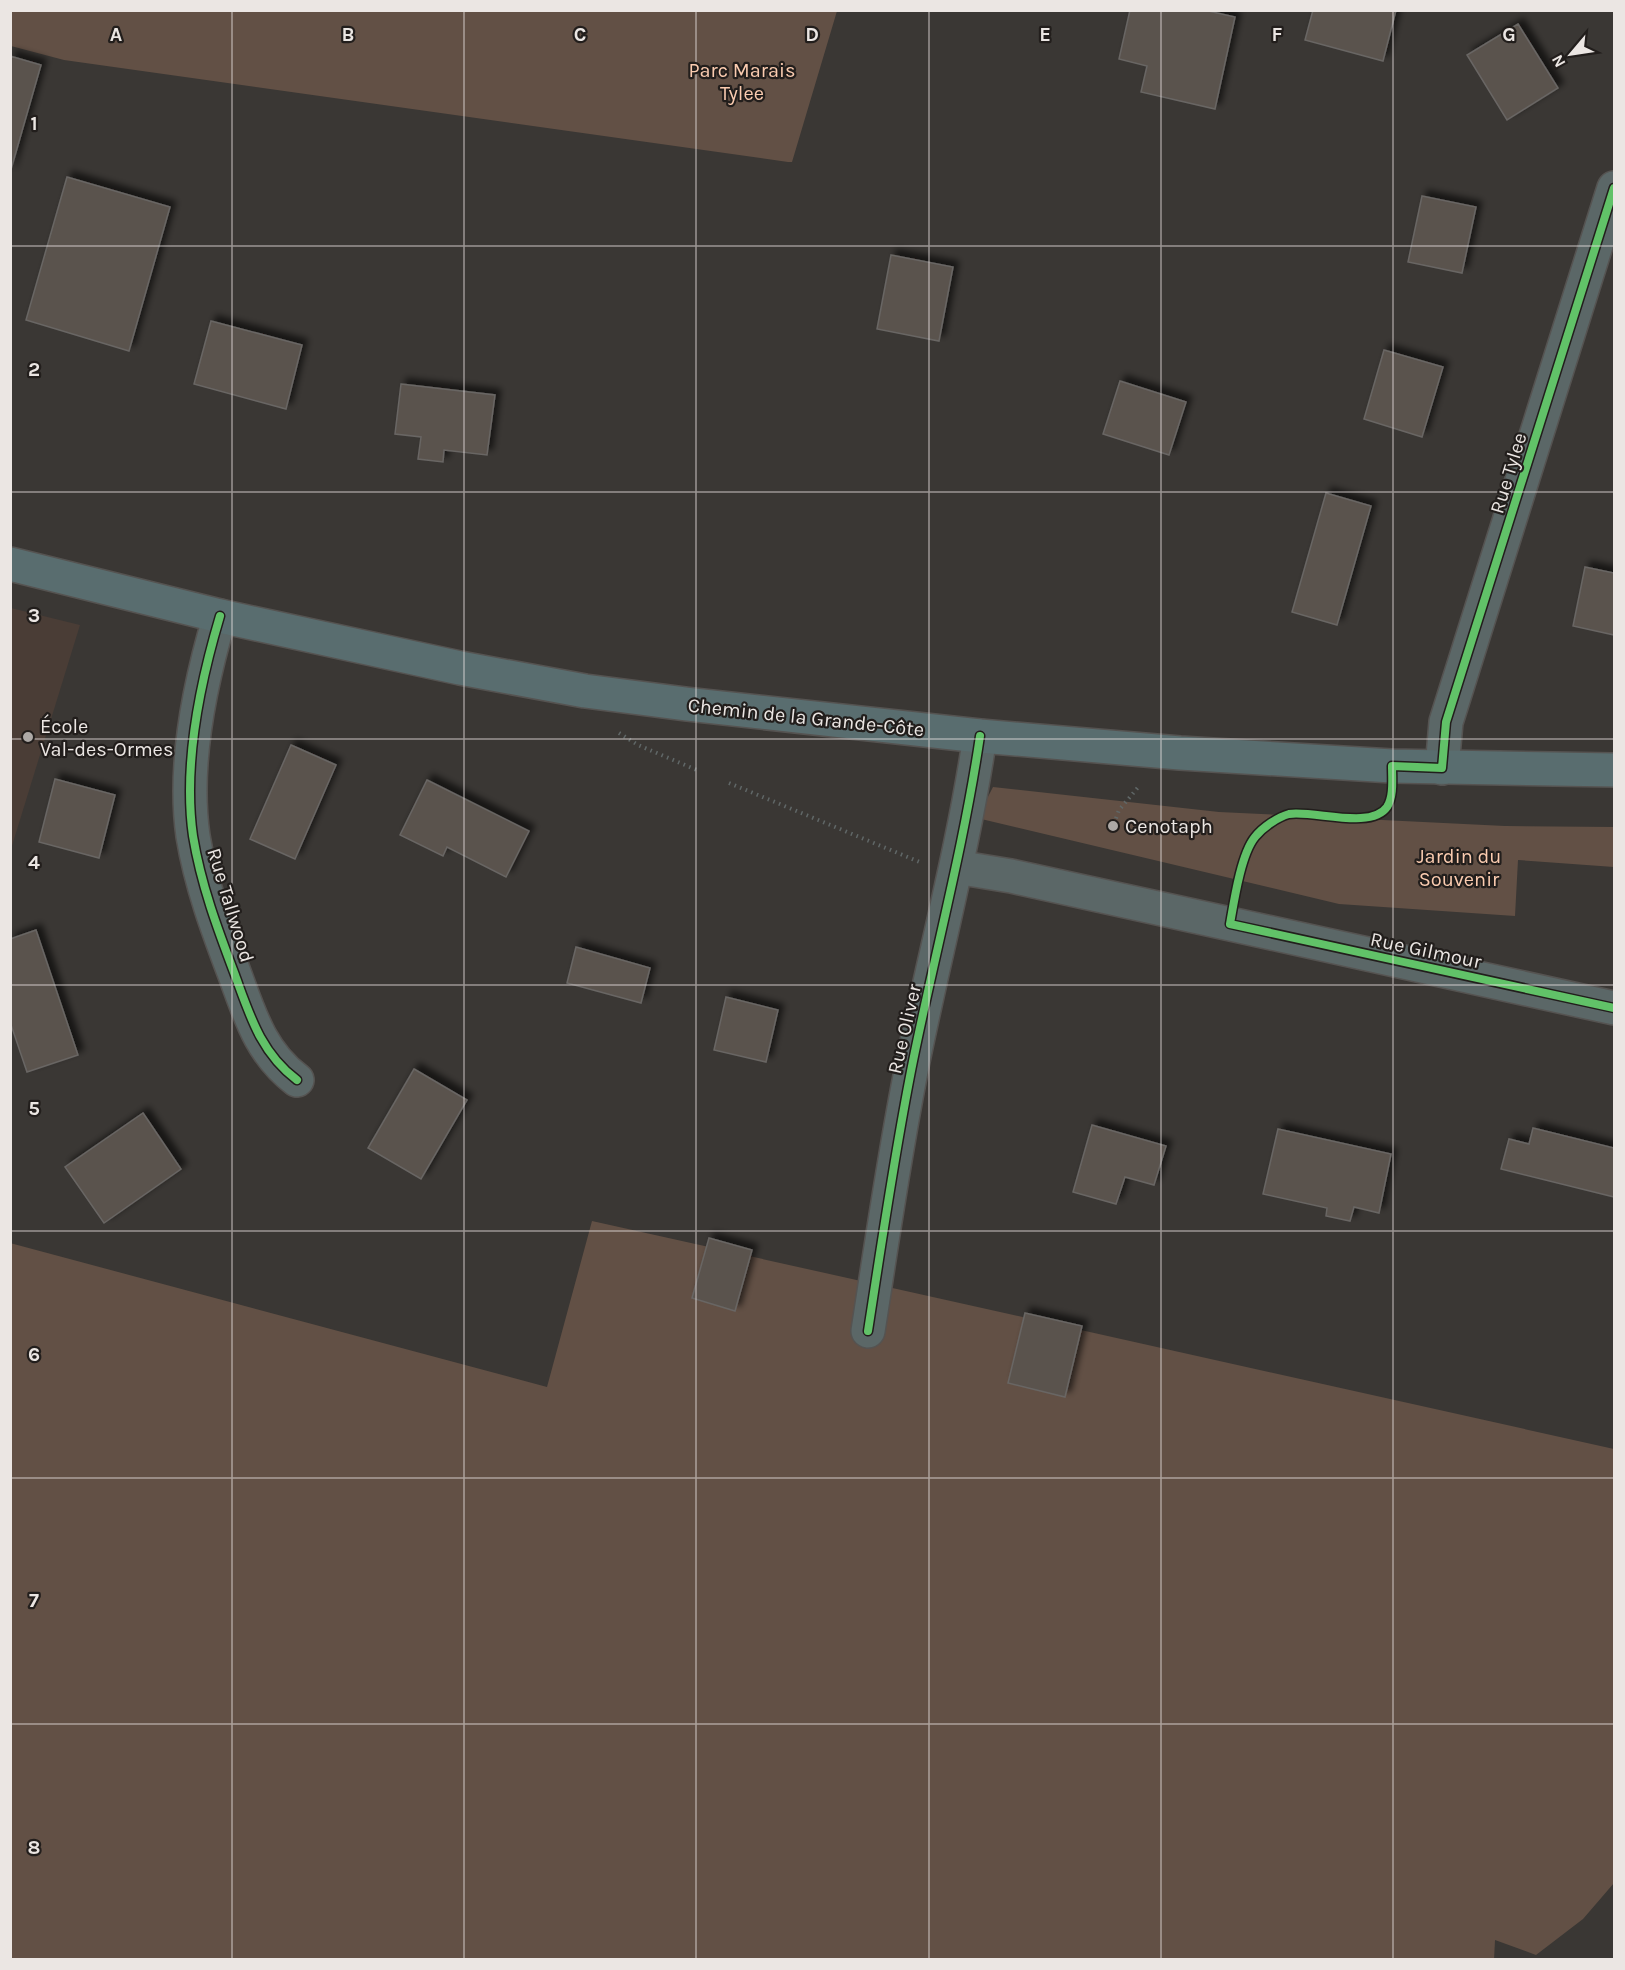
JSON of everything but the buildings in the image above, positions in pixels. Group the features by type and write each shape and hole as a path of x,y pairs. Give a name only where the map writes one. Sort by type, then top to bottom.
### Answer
{"main road":[{"name":"Chemin de la Grande-Côte","path":"13,571 460,668 585,691 765,714 1180,753 1442,768 1614,770"}],"street":[{"name":"Rue Tylee","path":"1442,768 1446,722 1614,188"},
{"name":"Rue Tallwood","path":"220,616 205,668 194,745 190,785 193,836 204,888 215,924 248,1008 266,1048 276,1061 297,1080"},
{"name":"Rue Oliver","path":"868,1331 942,866 973,784 980,736"},
{"name":"Rue Gilmour","path":"942,866 1011,876 1614,1008"}],"path":[{"path":"611,728 638,745 699,771"},
{"path":"1114,824 1125,800 1137,790 1142,782"},
{"path":"729,783 896,853 942,866"}],"shaded area":[{"name":"École Val-des-Ormes","path":"10,608 80,625 11,849"}],"green space":[{"name":"Parc Marais Tylee","path":"10,11 837,11 792,162 788,162 64,60 11,46"},
{"name":"Jardin du Souvenir","path":"993,787 1219,812 1505,826 1614,827 1614,867 1518,860 1515,916 1339,904 977,818"},
{"path":"592,1221 1614,1449 1614,1883 1583,1919 1536,1955 1495,1940 1494,1960 11,1959 10,1243 547,1387"}],"cycle path":[{"path":"1614,188 1446,722 1442,768 1392,766 1391,798 1387,807 1379,814 1356,818 1289,814 1266,826 1255,837 1246,855 1230,924 1614,1008"},
{"path":"220,616 195,725 190,782 193,836 211,907 252,1019 274,1058 297,1080"},
{"path":"868,1331 906,1094 958,858 980,736"}],"place":[{"name":"École Val-des-Ormes","path":"28,737"},
{"name":"Cenotaph","path":"1113,826"}]}
